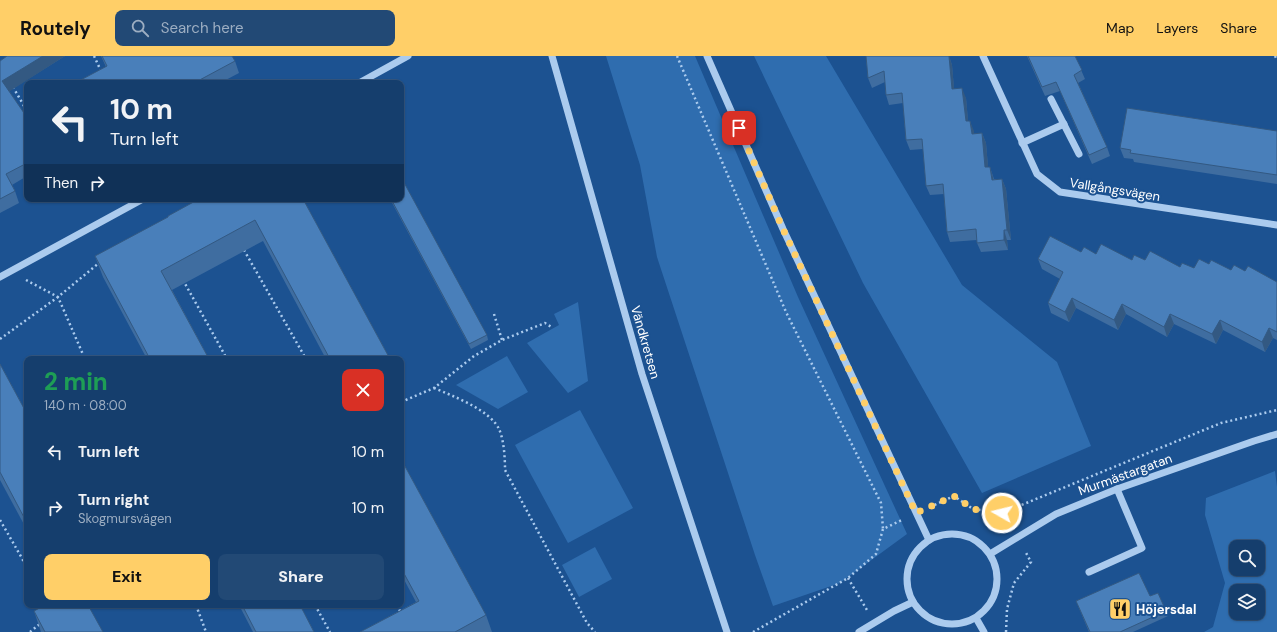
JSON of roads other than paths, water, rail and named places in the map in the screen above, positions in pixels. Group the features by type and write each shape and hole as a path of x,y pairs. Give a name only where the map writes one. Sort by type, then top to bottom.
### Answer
{"street":[{"path":"364,80 408,56"},
{"name":"Vändkretsen","path":"552,56 642,374 727,632"},
{"path":"707,56 783,229 929,540"},
{"name":"Vallgångsvägen","path":"983,56 1037,174 1060,192 1277,225"},
{"path":"1051,99 1080,154"},
{"path":"1022,143 1064,124"},
{"path":"0,277 138,202"},
{"name":"Murmästargatan","path":"990,554 1056,514 1117,489 1277,434"},
{"path":"1089,572 1142,548 1117,489"},
{"path":"956,534 970,537 982,545 990,554 996,569 997,583 994,597 986,609 976,618 962,624 948,624 934,621 922,614 913,602 908,589 907,575 910,561 918,549 929,540 942,535 956,534"},
{"path":"859,632 913,602"},
{"path":"976,618 984,632"}],"place":[{"name":"Höjersdal","path":"1120,609"}]}
